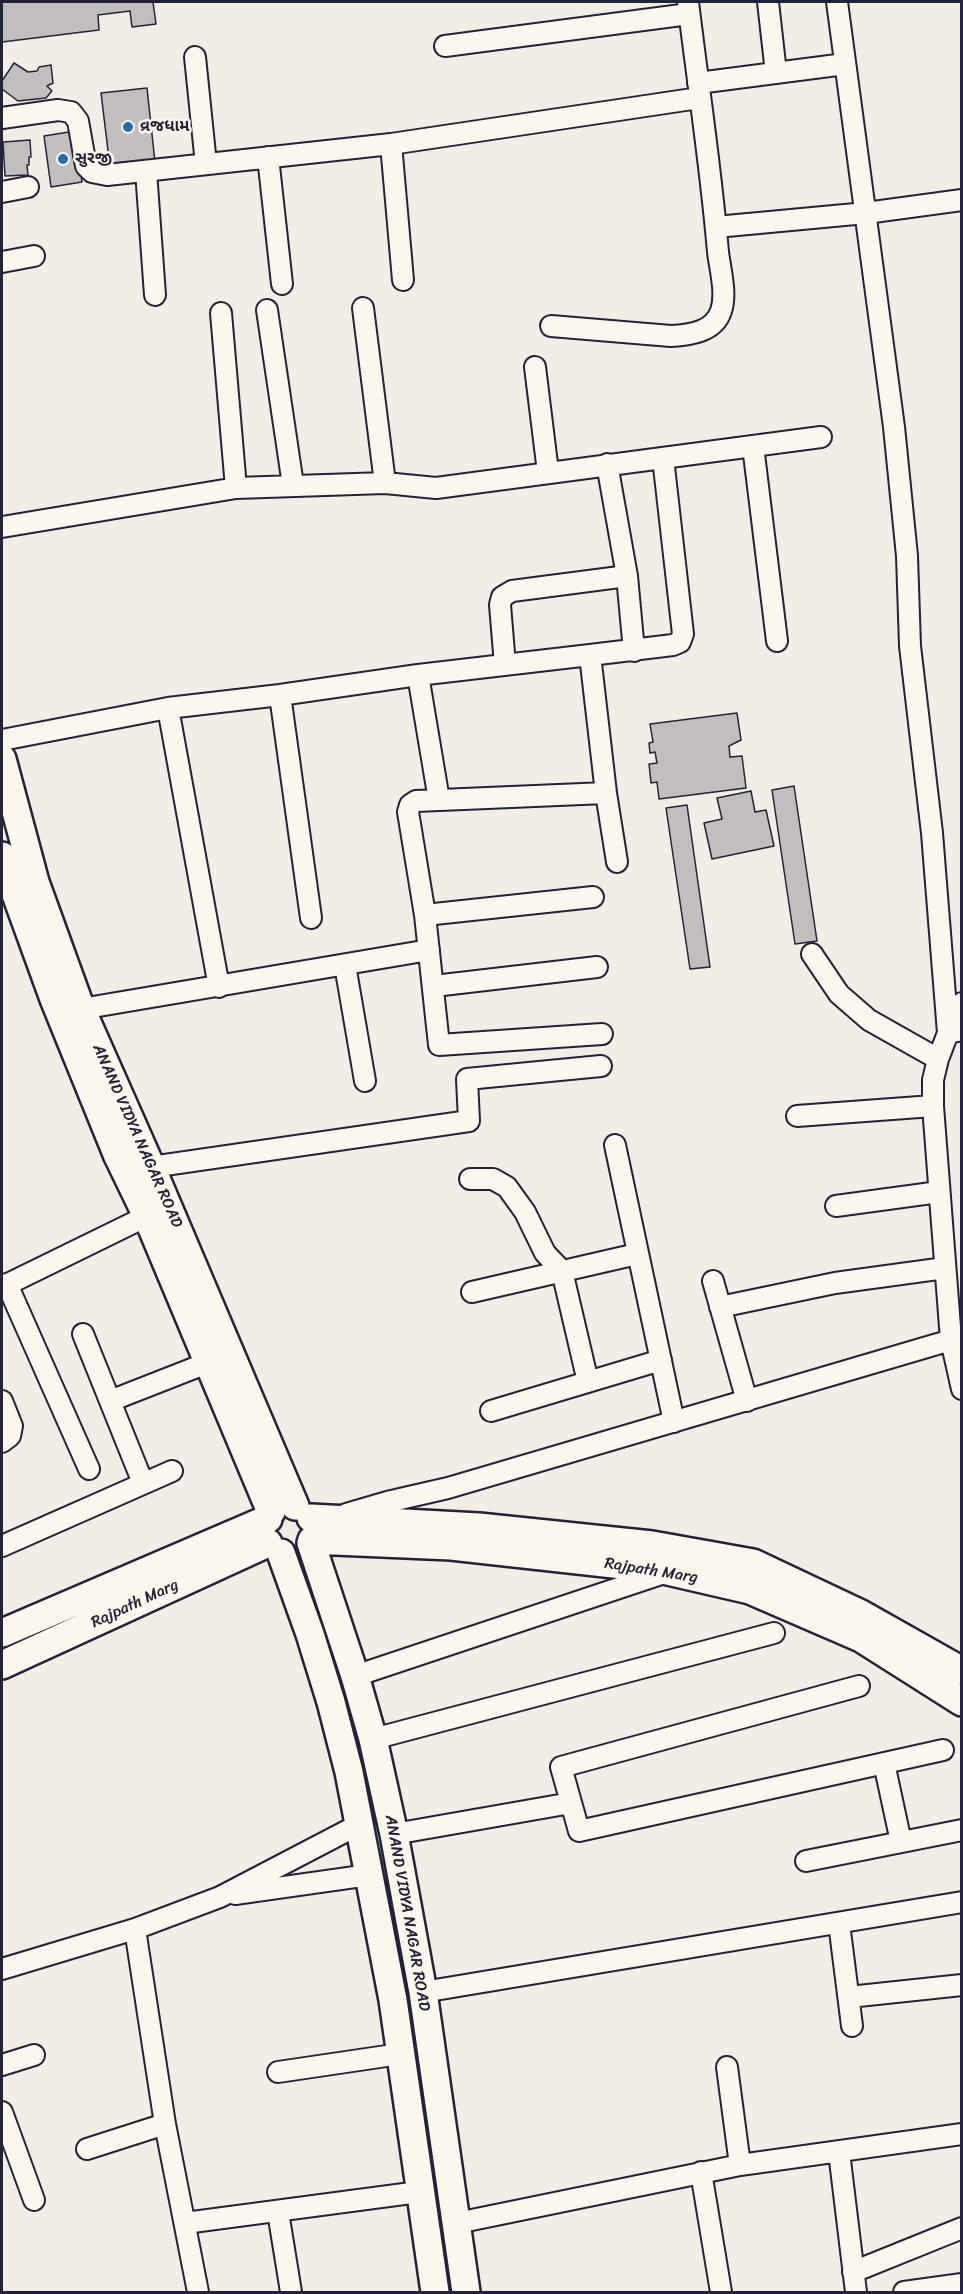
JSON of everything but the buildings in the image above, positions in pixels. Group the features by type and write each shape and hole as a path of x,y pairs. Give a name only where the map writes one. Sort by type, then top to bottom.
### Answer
{"main road":[{"name":"ANAND VIDYA NAGAR ROAD","path":"2,759 35,882 81,1009 151,1167 355,1676 373,1739 394,1834 423,1992 466,2292"},
{"name":"ANAND VIDYA NAGAR ROAD","path":"2,856 117,1154 147,1216 207,1364 294,1528 310,1634 349,1772 393,2000 435,2292"},
{"name":"Rajpath Marg","path":"2,1633 294,1528 514,1531 652,1545 753,1563 861,1614 962,1671"},
{"name":"Rajpath Marg","path":"2,1665 294,1528 670,1571 750,1590 861,1638 962,1702"}],"street":[{"path":"768,2 776,73"},
{"path":"837,2 899,477 907,556 910,646 955,1032"},
{"path":"446,46 688,8 716,227 722,295 721,311 703,331 689,335 671,336 551,326"},
{"path":"195,57 206,164"},
{"path":"2,118 58,110 71,112 78,121 86,166 92,172 107,175 391,144 698,91 776,73 845,64"},
{"path":"391,144 403,280"},
{"path":"268,157 282,284"},
{"path":"146,171 155,295"},
{"path":"2,192 28,187"},
{"path":"716,227 866,213 962,200"},
{"path":"2,262 34,256"},
{"path":"363,308 385,483"},
{"path":"267,310 293,485"},
{"path":"221,313 236,489"},
{"path":"535,367 548,472"},
{"path":"2,527 236,489 385,483 436,488 821,437"},
{"path":"753,446 777,641"},
{"path":"2,740 168,708 673,645 680,642 683,634 663,458"},
{"path":"607,464 627,576 634,651"},
{"path":"505,665 500,606 502,597 512,591 627,576"},
{"path":"590,656 606,793 617,862"},
{"path":"418,675 439,800"},
{"path":"280,695 311,918"},
{"path":"168,708 219,987"},
{"path":"602,1034 439,1045 425,915 408,812 410,805 416,801 606,793"},
{"path":"425,915 593,897"},
{"path":"81,1009 429,950"},
{"path":"812,954 839,994 869,1020 938,1059"},
{"path":"345,965 365,1081"},
{"path":"434,986 597,967"},
{"path":"962,1003 955,1032 938,1059 933,1080 951,1340 962,1389"},
{"path":"151,1167 469,1121 467,1079 601,1066"},
{"path":"797,1116 933,1106"},
{"path":"615,1145 674,1422"},
{"path":"470,1179 493,1179 507,1187 525,1212 545,1253 562,1271 588,1382"},
{"path":"836,1206 939,1192"},
{"path":"89,1469 4,1285 147,1216"},
{"path":"472,1292 637,1254"},
{"path":"720,1307 835,1283 945,1268"},
{"path":"713,1281 747,1401"},
{"path":"83,1334 142,1483"},
{"path":"294,1528 448,1488 951,1340"},
{"path":"491,1411 661,1360"},
{"path":"110,1401 207,1364"},
{"path":"2,1401 12,1426 10,1436 2,1442"},
{"path":"2,1546 172,1471"},
{"path":"355,1676 670,1571"},
{"path":"373,1739 774,1633"},
{"path":"859,1686 561,1767 579,1832 943,1750"},
{"path":"884,1763 901,1842"},
{"path":"394,1834 571,1803"},
{"path":"2,1969 135,1929 220,1897 358,1825"},
{"path":"806,1861 962,1830"},
{"path":"220,1897 369,1875"},
{"path":"423,1992 962,1902"},
{"path":"839,1923 852,2026"},
{"path":"135,1929 165,2124 198,2292"},
{"path":"849,1997 962,1985"},
{"path":"278,2072 400,2054"},
{"path":"2,2065 34,2055"},
{"path":"727,2067 740,2164"},
{"path":"2,2112 34,2200"},
{"path":"87,2149 165,2124"},
{"path":"457,2223 740,2164 962,2134"},
{"path":"840,2152 856,2292"},
{"path":"701,2172 721,2292"},
{"path":"184,2223 419,2192"},
{"path":"278,2212 291,2292"},
{"path":"853,2272 962,2228"},
{"path":"904,2292 932,2290 962,2284"}],"place":[{"name":"વ્રજધામ","path":"128,127"},
{"name":"સુરજી","path":"63,159"}]}
